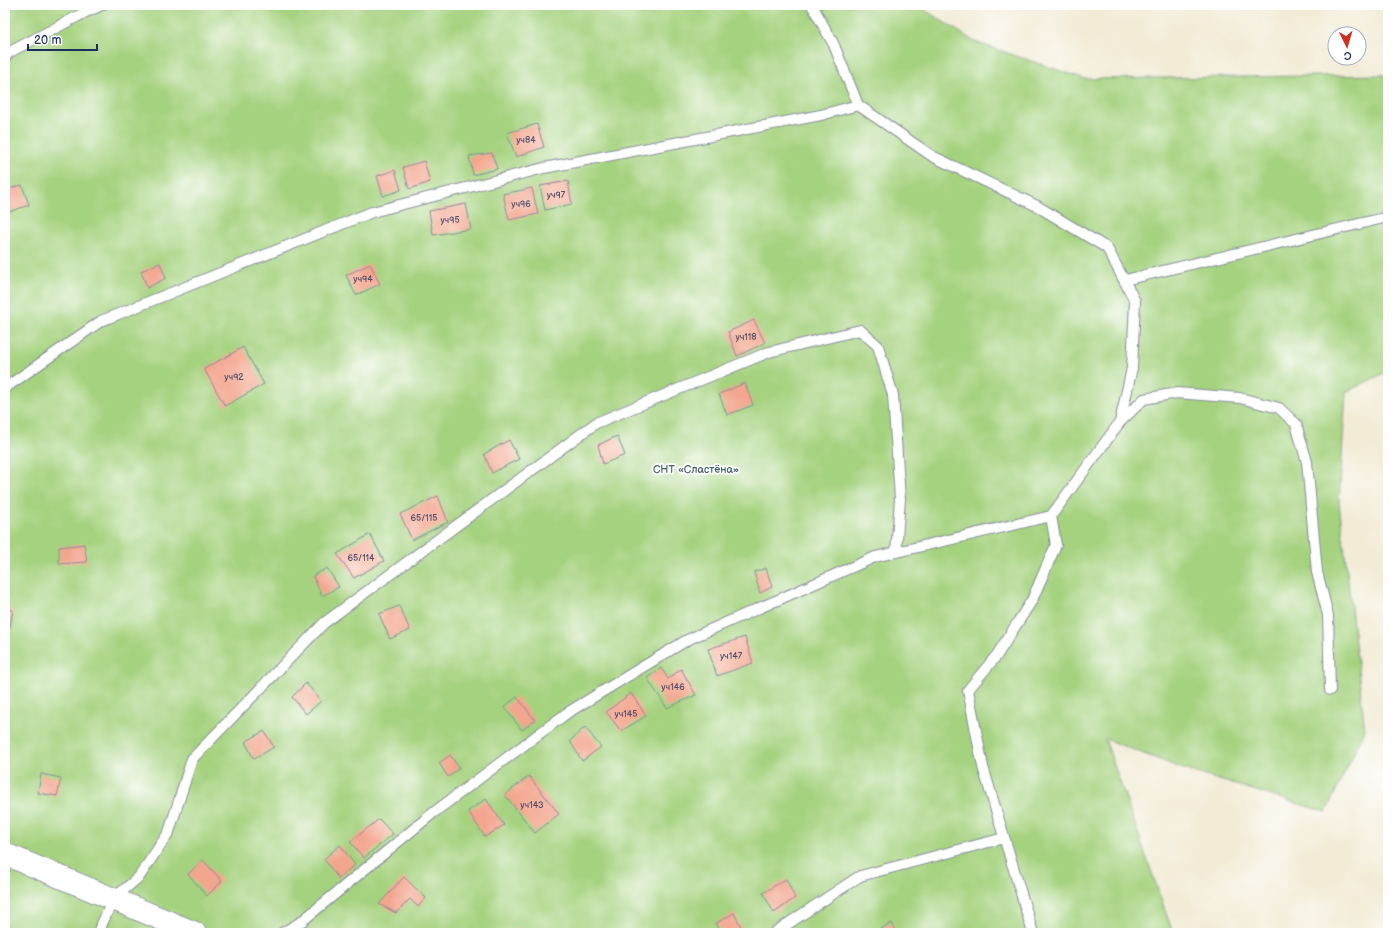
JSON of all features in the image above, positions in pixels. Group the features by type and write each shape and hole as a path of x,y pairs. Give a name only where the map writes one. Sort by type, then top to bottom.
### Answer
{"street":[{"path":"5,854 195,933"}],"lane":[{"path":"5,58 8,53 102,5"},
{"path":"812,5 834,45 858,105 932,156 1037,206 1107,248 1135,301 1132,368 1120,422"},
{"path":"5,388 101,321 372,212 544,168 821,115 858,105"},
{"path":"1125,280 1388,217"},
{"path":"98,933 113,899 139,877 169,832 192,759 324,623 596,423 769,352 860,330 878,346 893,395 900,499 896,552"},
{"path":"282,933 301,922 433,813 567,713 687,640 875,557 1051,516 1120,422 1144,399 1178,393 1240,398 1279,408 1296,424 1307,462 1318,572 1328,615 1330,690"},
{"path":"1033,933 983,767 968,690 997,655 1032,600 1056,545 1051,516"},
{"path":"774,933 860,876 1004,838"}],"green space":[{"name":"СНТ «Сластёна»","path":"5,5 917,5 975,42 1085,79 1388,75 1388,371 1346,392 1339,502 1365,730 1326,812 1186,770 1105,739 1173,933 5,933"}],"building":[{"path":"537,124 544,147 516,157 507,133"},
{"path":"492,153 497,169 473,175 469,156"},
{"path":"424,161 430,182 409,189 403,167"},
{"path":"395,170 401,190 383,196 377,176"},
{"path":"568,181 572,204 545,210 540,186"},
{"path":"22,185 29,205 9,212 5,201 5,190"},
{"path":"532,188 538,214 509,220 503,194"},
{"path":"466,204 471,229 433,235 429,211"},
{"path":"160,263 166,278 147,288 141,271"},
{"path":"370,264 380,284 356,295 346,275"},
{"path":"754,320 765,343 737,356 728,332"},
{"path":"243,347 264,384 225,406 204,369"},
{"path":"745,383 753,405 727,415 719,394"},
{"path":"617,436 625,455 603,464 598,445"},
{"path":"509,440 519,459 492,473 484,454"},
{"path":"438,496 448,522 412,540 400,514"},
{"path":"370,534 384,561 354,578 337,554"},
{"path":"84,544 87,562 59,564 59,547"},
{"path":"327,568 339,587 322,596 313,576"},
{"path":"766,568 772,587 760,593 754,572"},
{"path":"399,606 410,630 390,639 379,614"},
{"path":"5,609 13,610 10,627 5,627"},
{"path":"745,637 753,663 717,676 708,649"},
{"path":"661,668 668,679 681,669 696,695 667,708 647,678"},
{"path":"306,683 321,701 306,714 292,697"},
{"path":"631,693 646,716 621,731 606,712"},
{"path":"517,697 535,720 522,730 504,707"},
{"path":"585,727 601,747 582,761 570,741"},
{"path":"264,731 274,747 254,759 245,742"},
{"path":"450,755 459,768 448,777 439,763"},
{"path":"41,774 61,778 57,796 38,793"},
{"path":"529,776 559,814 535,833 505,795"},
{"path":"486,799 504,825 485,837 468,811"},
{"path":"379,819 393,834 364,858 350,842"},
{"path":"340,845 355,865 338,878 324,859"},
{"path":"203,860 222,881 207,896 188,874"},
{"path":"404,877 426,898 418,907 410,899 396,913 379,904"},
{"path":"786,879 795,898 774,913 763,893"},
{"path":"734,913 744,933 722,933 716,923"},
{"path":"892,923 897,933 872,933"},
{"path":"519,927 524,933 513,933"}]}
